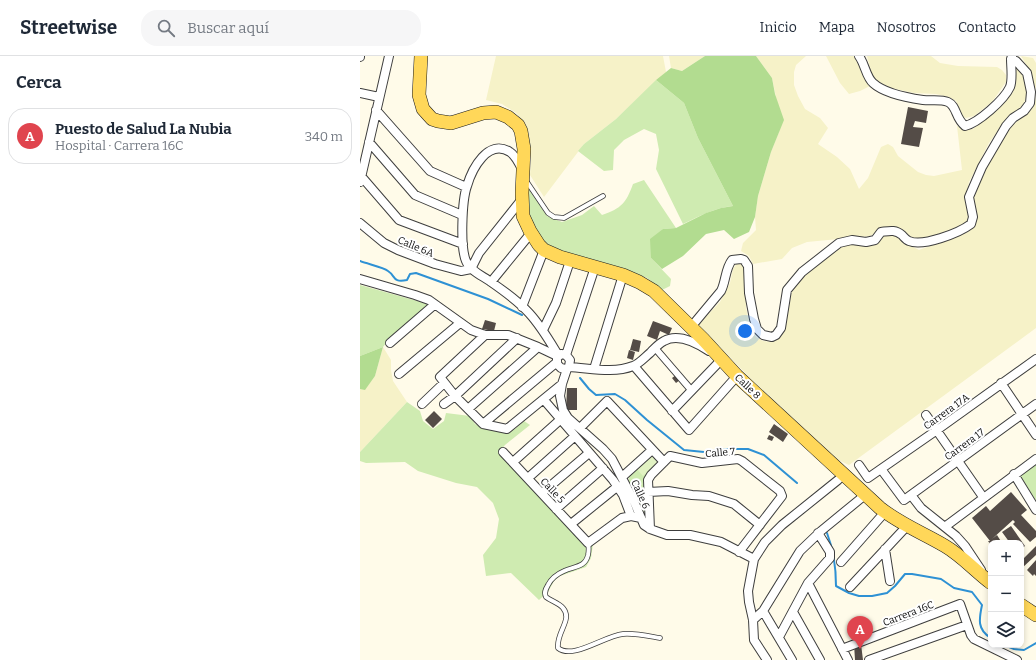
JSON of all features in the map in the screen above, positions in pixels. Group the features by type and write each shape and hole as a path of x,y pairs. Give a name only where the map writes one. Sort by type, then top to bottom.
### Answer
{"main road":[{"name":"Calle 8","path":"421,56 419,95 423,109 427,114 438,121 451,123 490,112 502,114 518,125 521,132 524,149 522,196 523,216 531,233 544,250 570,261 623,275 654,291 691,327 737,376 865,495 885,512 907,526 935,540 956,554 988,580"},
{"path":"1024,607 1036,615"}],"street":[{"path":"389,56 361,179 398,220 463,244"},
{"path":"859,56 869,78 873,83 892,93 923,100 947,101 953,104 959,122 965,126 972,124 981,118 1004,96 1010,87 1011,57"},
{"path":"691,327 721,291 724,285 728,265 732,260 741,259 746,262 748,266 751,308 757,329 763,335 772,336 776,335 781,328 787,290 802,272 839,243 852,240 866,242 875,240 881,232 892,230 899,233 908,241 918,243 963,230 971,224 973,217 969,197 982,167 1006,126 1013,118 1024,111 1030,103 1031,92 1027,73 1011,57"},
{"path":"360,93 379,97"},
{"path":"376,110 430,171 466,186"},
{"path":"369,142 415,195 462,215"},
{"path":"523,172 511,152 504,149 496,148 490,150 478,161 466,186 462,215 463,244 466,260 471,269 491,282 522,307 543,330 563,361"},
{"path":"471,269 478,253 522,196"},
{"name":"Calle 6A","path":"360,223 384,243 398,250 435,264 461,271 471,269"},
{"path":"491,282 531,233"},
{"path":"522,307 544,250"},
{"path":"543,330 556,303 570,261"},
{"path":"483,424 563,361 595,267"},
{"path":"594,369 623,275"},
{"path":"360,279 415,295 431,302 471,330 485,334 508,335 517,338 538,347 563,361 582,368 619,370 634,366 665,340 680,338 697,344 721,360 672,411"},
{"path":"390,343 431,302"},
{"path":"399,374 460,323"},
{"path":"422,404 485,334"},
{"path":"444,404 455,396 517,338"},
{"path":"468,409 538,347"},
{"path":"655,348 692,391"},
{"name":"Carrera 17A","path":"859,465 868,478 1036,359"},
{"name":"Calle 6","path":"563,361 560,396 563,410 568,418 612,460 633,498 644,525 650,529"},
{"path":"634,366 689,430 737,376"},
{"path":"442,380 455,396 483,424 507,429 544,400 562,381"},
{"path":"1001,383 1036,435"},
{"path":"544,400 618,486 623,495 630,516"},
{"path":"580,428 607,401 652,450 667,459 648,480 650,529 667,535 690,534 709,538 721,542 754,559"},
{"name":"Carrera 17","path":"908,497 1036,404"},
{"path":"926,415 983,497"},
{"path":"513,462 561,419"},
{"path":"528,478 575,436"},
{"path":"622,477 652,450"},
{"name":"Calle 5","path":"503,452 588,543"},
{"path":"542,493 589,453"},
{"name":"Calle 7","path":"667,459 702,463 734,459 740,460 780,491 782,496 760,525"},
{"path":"946,526 1036,459"},
{"path":"556,509 603,468"},
{"path":"880,469 908,497 946,526 965,546 988,580"},
{"path":"1014,474 1035,507"},
{"path":"767,660 754,640 753,620 748,602 748,591 754,559 765,542 782,525 838,480"},
{"path":"571,524 618,486"},
{"path":"648,492 668,491 709,496 734,504 760,525 739,552"},
{"path":"753,620 763,611 800,551 830,523 865,495"},
{"path":"840,562 885,512"},
{"path":"588,543 622,518 630,516 641,518"},
{"path":"850,587 907,526"},
{"path":"779,637 808,583 830,558 830,552 820,532"},
{"path":"886,549 890,581"},
{"path":"808,583 848,660"},
{"name":"Carrera 16C","path":"842,649 960,604 967,625"},
{"path":"763,611 792,660"},
{"path":"793,612 820,660"},
{"path":"868,660 967,625 974,639 1017,660"}],"lane":[{"path":"523,172 548,213 554,217 564,218 603,196"},
{"path":"588,543 589,550 585,562 582,565 567,569 557,575 550,582 545,591 546,597 564,609 566,617 557,639 558,648 564,652 574,654 587,650 609,638 622,634 660,638"}],"shaded area":[{"path":"496,56 663,56 666,72 616,119 584,144 544,197 530,175 531,160 526,125 516,113 502,104 486,100"},
{"path":"669,56 705,56 682,71 671,68"},
{"path":"756,56 806,56 796,65 794,72 794,85 798,96 805,109 820,118 828,128 818,144 837,157 850,169 859,189 868,178 881,147 888,144 893,147 898,156 918,172 926,175 934,176 962,170 957,126 966,130 973,129 1005,102 1013,92 1016,82 1016,69 1019,68 1026,83 1026,98 1022,108 1006,119 989,143 969,182 965,201 968,216 967,222 960,227 922,240 914,240 882,229 870,236 807,242 792,248 782,259 753,264 749,256 741,251 743,243 756,230 755,217 758,196 771,152 779,132 778,107 772,78"},
{"path":"826,56 855,56 860,61 870,86 849,94 840,83"},
{"path":"867,56 931,56 940,63 958,66 997,67 1006,75 1006,82 992,102 974,116 966,118 960,116 959,107 956,101 949,97 936,94 914,93 891,88 877,81 872,76"},
{"path":"1021,56 1033,58 1036,63 1036,89 1027,66"},
{"path":"1036,98 1036,328 849,465 836,459 750,378 698,325 720,302 730,283 733,269 737,263 743,263 746,269 746,308 750,326 756,337 763,341 772,342 785,327 792,291 806,274 841,246 851,243 878,241 883,236 891,235 899,236 908,244 919,250 968,232 975,224 977,214 972,196 984,170 1011,126 1027,114 1033,107"},
{"path":"383,347 391,360 393,381 407,402 360,452 360,389 365,389 375,376"}],"green space":[{"path":"705,56 756,56 772,78 775,94 784,120 771,152 758,196 755,217 749,232 734,239 724,230 706,234 683,256 662,269 651,258 650,239 663,229 676,228 706,213 733,206 698,138 684,103 656,80 671,68 682,71"},
{"path":"656,80 684,103 698,138 733,206 713,210 683,224 656,169 659,150 656,134 644,129 624,140 614,150 613,170 604,171 578,151 584,144 616,119"},
{"path":"644,180 676,228 663,229 651,258 671,279 670,286 662,290 647,278 622,268 548,248 530,221 526,184 547,216 562,222 582,215 594,206 602,215 614,210 622,204 628,196 633,184"},
{"path":"360,285 428,304 390,338 383,347 360,356"},
{"path":"383,347 375,376 365,390 360,389 360,356"},
{"path":"407,402 420,411 423,421 433,429 444,421 446,413 470,416 475,424 486,429 507,431 515,429 524,421 530,425 505,445 499,452 585,545 593,544 591,558 586,567 560,576 554,581 548,592 539,600 511,573 486,576 483,555 496,538 499,519 493,503 477,487 456,483 418,471 405,462 366,463 360,461 360,452"},
{"path":"653,451 661,459 643,476 635,467"},
{"path":"663,459 649,475 648,517 630,492 628,471"},
{"path":"1036,463 1036,501 1020,475"}],"building":[{"path":"908,107 928,111 926,123 915,121 913,127 923,128 919,147 901,144"},
{"path":"485,320 496,323 494,331 482,329"},
{"path":"653,321 672,328 669,335 660,331 657,340 647,336"},
{"path":"633,339 641,341 639,352 630,350"},
{"path":"629,350 635,352 633,360 627,358"},
{"path":"676,375 680,380 676,383 672,378"},
{"path":"567,388 577,388 577,410 566,410"},
{"path":"434,411 442,419 433,428 425,420"},
{"path":"774,424 788,434 783,442 769,432"},
{"path":"769,435 774,437 772,441 767,439"},
{"path":"1011,492 1027,510 1021,515 1036,531 1036,537 1030,542 1013,524 1015,522 1013,520 992,539 997,535 1000,540 989,540 972,518 986,506 990,511"},
{"path":"1011,526 1021,540 1008,540 1002,532"},
{"path":"1036,546 1036,555 1024,566 1024,558"},
{"path":"1036,560 1036,576 1034,574 1033,576 1027,570"},
{"path":"854,644 861,644 863,660 855,660"}],"waterway":[{"path":"360,261 386,270 399,281 407,280 410,274 416,273 488,299 522,315"},
{"path":"580,378 596,395 615,394 625,400 684,450 704,452 729,449 748,449 764,455 797,483"},
{"path":"827,533 834,559 836,586 849,593 859,596 872,596 887,593 905,574 941,579 954,588 972,592 982,605 980,624 981,628 988,636"},
{"path":"1012,648 1024,650 1036,643"}],"place":[{"name":"Puesto de Salud La Nubia","path":"860,649"}]}
